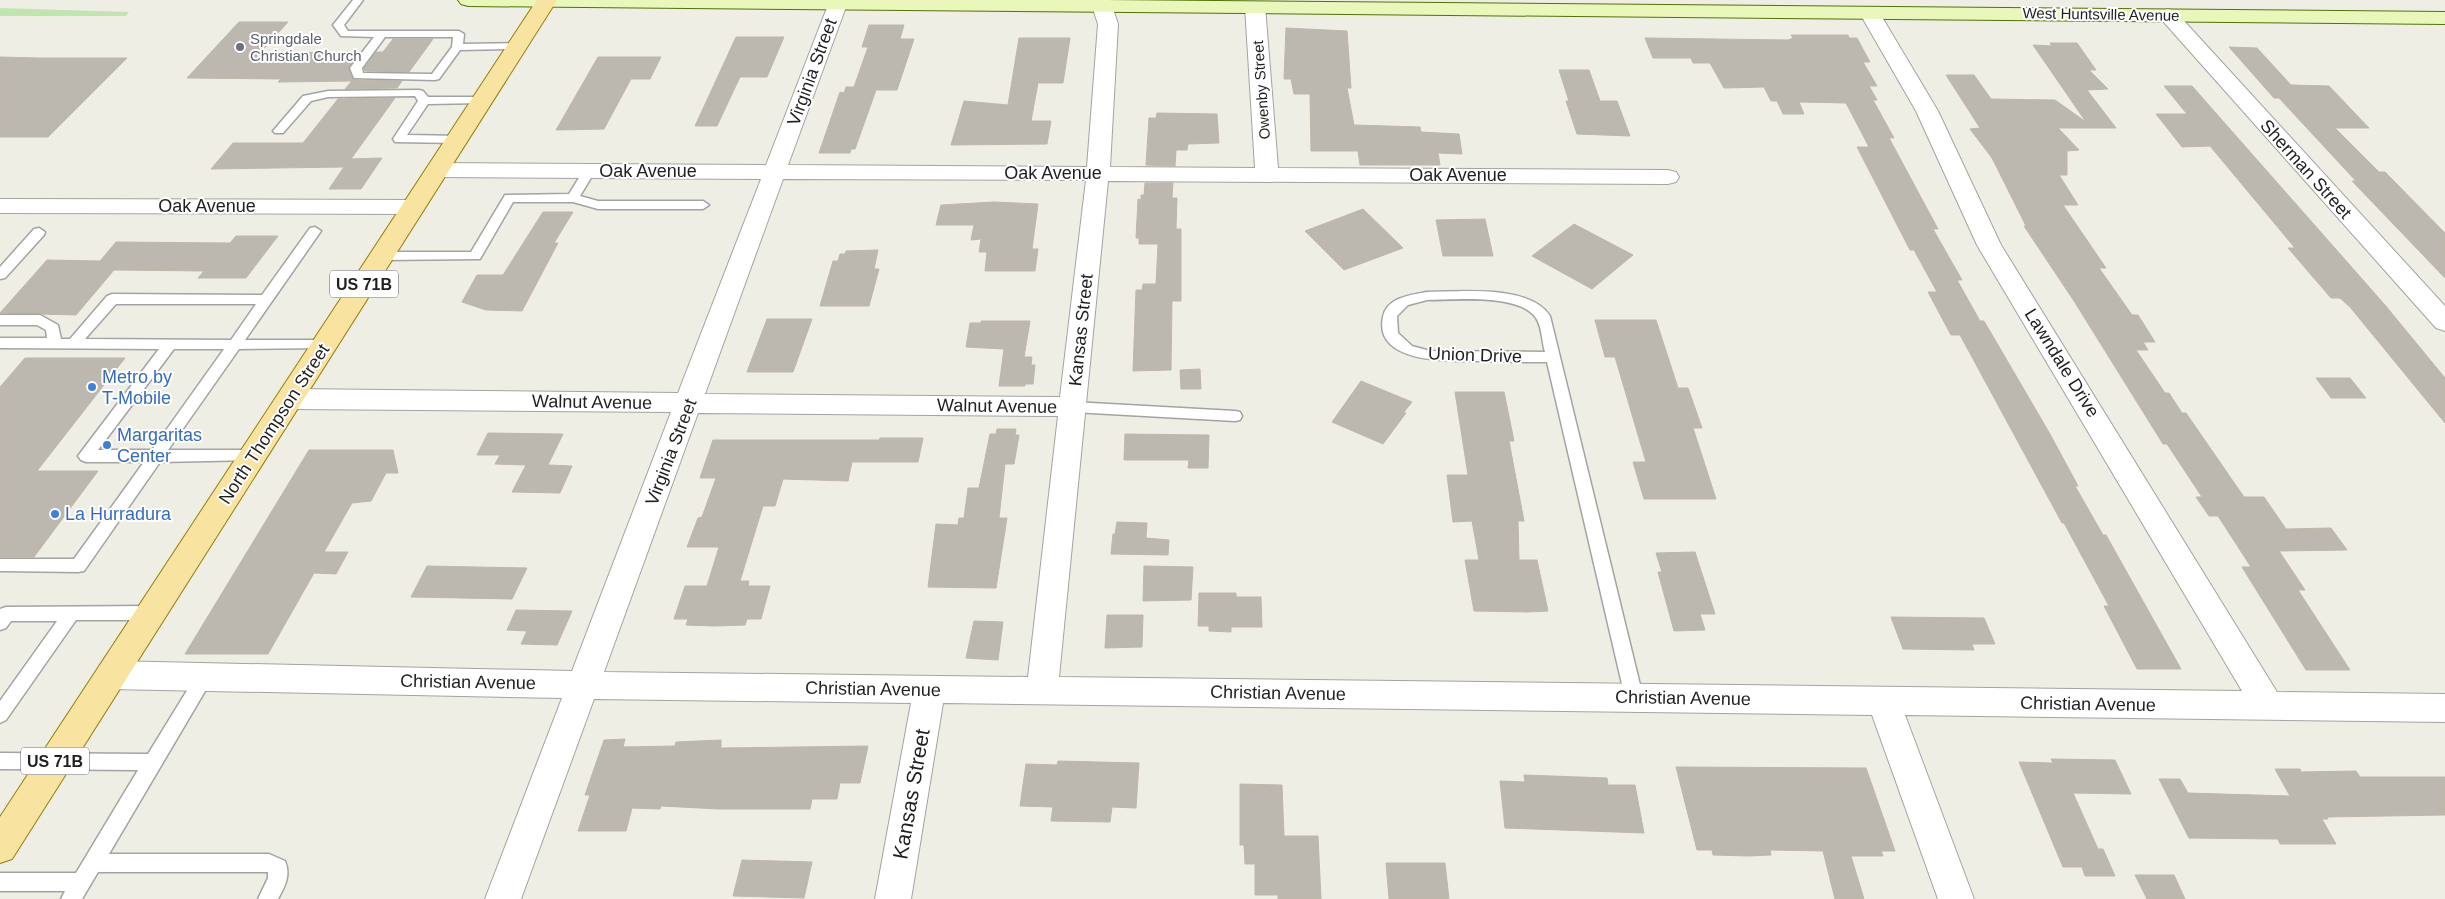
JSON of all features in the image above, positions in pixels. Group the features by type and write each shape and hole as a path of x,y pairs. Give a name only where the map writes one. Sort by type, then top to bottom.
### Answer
{"main road":[{"name":"West Huntsville Avenue","path":"468,0 739,1 837,4 1101,3 1254,6 1606,4 1869,12 2445,18"},
{"name":"North Thompson Street","path":"0,847 547,0"}],"street":[{"name":"Kansas Street","path":"1042,691 1098,173 1108,24 1101,3"},
{"name":"Virginia Street","path":"503,899 776,172 837,4"},
{"name":"Owenby Street","path":"1254,6 1267,174"},
{"name":"Lawndale Drive","path":"1869,12 1926,111 1990,245 2269,707"},
{"name":"Sherman Street","path":"2168,15 2445,322"},
{"name":"Oak Avenue","path":"437,170 1668,177"},
{"name":"Oak Avenue","path":"3,209 413,207"},
{"name":"Walnut Avenue","path":"291,399 1073,407"},
{"name":"Christian Avenue","path":"111,675 1042,691 2445,708"},
{"name":"Kansas Street","path":"893,899 928,689"},
{"path":"1883,700 1956,899"}],"lane":[{"path":"358,0 338,24 345,34 382,34 459,34 457,47 435,77 358,76 356,68 382,34"},
{"path":"457,47 517,46"},
{"path":"279,131 307,98 328,94 419,93 424,101"},
{"path":"424,101 483,100"},
{"path":"424,101 399,139 457,139"},
{"path":"574,198 589,171"},
{"path":"382,256 475,256 509,198 574,198 598,205 703,205"},
{"path":"0,565 78,566 233,344 315,231"},
{"path":"0,275 39,232"},
{"name":"Union Drive","path":"1553,357 1444,357 1417,353 1397,342 1391,333 1390,316 1396,307 1404,301 1427,296 1508,297 1529,305 1543,316 1553,357 1634,697"},
{"path":"74,343 112,299 265,300"},
{"path":"0,320 40,320 53,328 55,343"},
{"path":"1,345 74,343 325,345"},
{"path":"170,344 86,456 253,456"},
{"path":"1073,407 1235,416"},
{"path":"2,614 151,613"},
{"path":"0,715 71,614"},
{"path":"71,899 205,676"},
{"path":"0,761 153,762"},
{"path":"92,863 269,864 278,867 278,878 268,899"},
{"path":"0,882 81,882"}],"green space":[{"path":"0,8 129,12 126,16 0,16"}],"building":[{"path":"239,22 288,22 260,53 360,52 349,67 354,80 402,81 397,88 345,89 352,81 278,82 281,79 187,78"},
{"path":"869,25 904,25 900,39 914,39 897,90 876,90 855,149 851,149 850,153 819,153 840,92 844,93 846,87 854,87 868,47 862,47"},
{"path":"1286,28 1347,31 1351,88 1347,88 1354,125 1420,127 1421,132 1459,134 1462,154 1438,153 1440,165 1360,165 1358,151 1311,151 1310,94 1294,94 1291,79 1284,79"},
{"path":"1791,35 1848,35 1849,38 1857,38 1870,62 1863,62 1877,86 1869,86 1877,100 1873,100 1894,138 1889,138 1938,229 1933,229 1962,280 1957,280 1980,321 1984,321 2050,434 2078,486 2075,486 2103,535 2106,535 2181,669 2137,669 2104,606 2109,606 1960,335 1951,335 1928,292 1937,292 1914,250 1910,250 1857,147 1869,147 1846,103 1799,102 1804,114 1783,114 1777,101 1771,101 1764,87 1724,88 1710,63 1693,63 1691,58 1653,58 1645,38 1788,40 1793,38"},
{"path":"736,37 784,37 767,77 740,77 717,126 695,126"},
{"path":"1019,38 1070,38 1063,83 1038,83 1031,121 1051,121 1047,144 951,145 964,101 1008,105"},
{"path":"393,39 433,39 409,72 365,71 364,68 376,52 383,52"},
{"path":"2050,43 2077,43 2096,70 2089,70 2108,89 2087,90 2116,128 2058,128 2079,150 2067,151 2067,175 2059,175 2078,205 2063,205 2106,268 2099,268 2132,315 2138,315 2155,342 2143,342 2148,350 2136,350 2165,393 2169,393 2182,413 2186,413 2244,497 2264,497 2286,529 2331,528 2347,550 2279,551 2305,590 2298,590 2350,670 2306,670 2242,567 2251,567 2218,516 2209,516 2196,497 2202,497 2167,444 2163,444 2074,301 2024,226 2026,226 1992,158 1970,129 1980,128 1946,75 1974,75 1991,99 2055,100 2086,122 2033,45 2052,46"},
{"path":"2229,47 2257,48 2291,85 2329,86 2369,128 2335,128 2379,172 2385,172 2445,233 2445,278 2352,181 2356,181 2279,98 2274,98"},
{"path":"0,57 127,58 48,137 0,137"},
{"path":"598,57 661,57 650,79 631,79 604,129 556,130"},
{"path":"1559,70 1589,70 1600,101 1617,101 1630,136 1577,134 1566,101 1569,101"},
{"path":"2164,86 2192,86 2385,305 2445,378 2445,423 2350,307 2340,298 2331,298 2288,248 2295,248 2210,146 2182,147 2156,114 2187,114"},
{"path":"395,98 351,159 382,158 361,189 329,189 344,167 211,169 233,143 303,143 338,99"},
{"path":"1157,113 1217,114 1219,143 1188,144 1187,150 1176,150 1175,166 1146,165 1149,118 1156,118"},
{"path":"1145,183 1173,183 1172,198 1177,198 1176,229 1181,229 1181,301 1172,301 1171,370 1133,371 1136,290 1142,290 1143,284 1156,284 1158,244 1139,244 1139,238 1136,238 1138,199 1141,200 1141,195 1144,195"},
{"path":"994,202 1038,204 1032,249 1038,249 1035,271 985,271 987,252 979,252 981,239 971,240 974,225 936,225 941,205"},
{"path":"1363,209 1403,248 1344,270 1305,231"},
{"path":"543,212 573,212 554,243 558,243 522,311 486,310 462,302 477,275 503,275"},
{"path":"1485,219 1493,256 1443,256 1436,220"},
{"path":"1574,224 1633,255 1592,289 1532,256"},
{"path":"236,236 278,236 246,278 198,278 204,271 114,270 76,315 0,313 47,260 100,261 116,242 230,243"},
{"path":"878,250 874,269 879,269 869,306 820,306 833,261 838,261 840,254 845,254 846,251"},
{"path":"767,319 812,319 793,372 747,372"},
{"path":"1595,320 1656,320 1678,388 1688,388 1702,428 1693,428 1716,499 1644,499 1633,462 1646,462 1615,357 1605,357"},
{"path":"981,321 1030,321 1024,357 1032,357 1031,365 1035,365 1033,384 1025,384 1025,386 999,386 1004,349 966,347 970,323 981,323"},
{"path":"25,358 125,358 37,471 98,471 34,557 0,557 0,387"},
{"path":"1200,369 1201,389 1181,389 1180,370"},
{"path":"2316,378 2350,378 2366,398 2331,398"},
{"path":"1361,381 1412,402 1383,444 1332,422"},
{"path":"1455,392 1504,392 1514,441 1509,441 1524,521 1518,521 1519,560 1537,560 1548,611 1474,611 1465,560 1479,560 1472,521 1453,522 1447,475 1468,475"},
{"path":"997,429 1016,429 1015,435 1019,435 1014,464 1005,464 999,518 1007,518 996,588 928,587 936,524 958,525 959,518 964,518 968,488 979,488 990,434 996,434"},
{"path":"488,433 563,434 548,465 572,466 560,493 512,492 526,465 495,464 500,455 477,455"},
{"path":"1125,434 1209,435 1208,468 1188,468 1189,460 1124,460"},
{"path":"880,438 923,438 918,462 852,462 848,481 783,479 775,506 763,506 740,581 749,581 748,586 770,586 761,619 747,619 745,625 714,626 686,625 688,619 674,619 685,586 707,586 719,547 687,547 698,518 702,517 716,478 700,478 713,440 879,440"},
{"path":"309,450 393,450 398,473 386,473 371,501 352,503 324,552 348,552 336,574 314,573 268,654 185,654"},
{"path":"1117,522 1147,523 1146,538 1169,540 1168,555 1111,554 1113,534 1115,534"},
{"path":"1695,552 1715,614 1700,614 1705,630 1674,631 1658,572 1662,572 1656,553"},
{"path":"427,566 527,568 512,599 411,597"},
{"path":"1144,566 1193,567 1191,600 1143,601"},
{"path":"1199,593 1236,593 1236,597 1261,597 1262,627 1231,627 1231,632 1209,631 1209,626 1198,626"},
{"path":"516,610 572,611 557,645 521,644 527,631 507,630"},
{"path":"1107,615 1143,615 1142,647 1105,648"},
{"path":"1891,617 1984,618 1995,644 1972,644 1974,650 1903,649"},
{"path":"974,621 1003,622 998,660 966,658"},
{"path":"625,739 623,747 675,746 676,742 721,740 721,748 868,746 860,783 840,783 837,799 812,799 810,809 719,809 661,806 660,809 632,808 626,831 578,831 590,795 585,795 604,740"},
{"path":"2051,759 2115,760 2131,794 2073,793 2098,849 2103,849 2115,876 2085,876 2082,867 2063,867 2019,762 2053,763"},
{"path":"1058,761 1139,763 1136,808 1112,807 1110,822 1051,821 1053,807 1020,806 1026,764 1057,765"},
{"path":"1676,767 1866,768 1895,851 1881,851 1883,856 1851,856 1864,899 1835,899 1823,851 1770,850 1771,855 1748,856 1713,855 1712,850 1697,850"},
{"path":"2275,769 2300,769 2301,772 2356,771 2360,777 2445,777 2445,815 2327,817 2328,819 2322,819 2336,844 2280,844 2278,839 2189,838 2159,779 2180,779 2188,793 2290,796"},
{"path":"1524,775 1607,778 1608,785 1635,785 1644,833 1505,828 1500,781 1525,782"},
{"path":"1240,784 1282,785 1284,836 1318,836 1321,899 1278,899 1278,895 1255,895 1255,864 1245,864 1244,845 1240,845"},
{"path":"742,860 812,862 804,898 733,896"},
{"path":"1386,863 1445,863 1449,899 1389,899"},
{"path":"2135,875 2174,875 2185,899 2147,899"}],"place":[{"name":"Springdale Christian Church","path":"240,47"},
{"name":"Metro by T-Mobile","path":"92,387"},
{"name":"Margaritas Center","path":"107,445"},
{"name":"La Hurradura","path":"55,514"}]}
